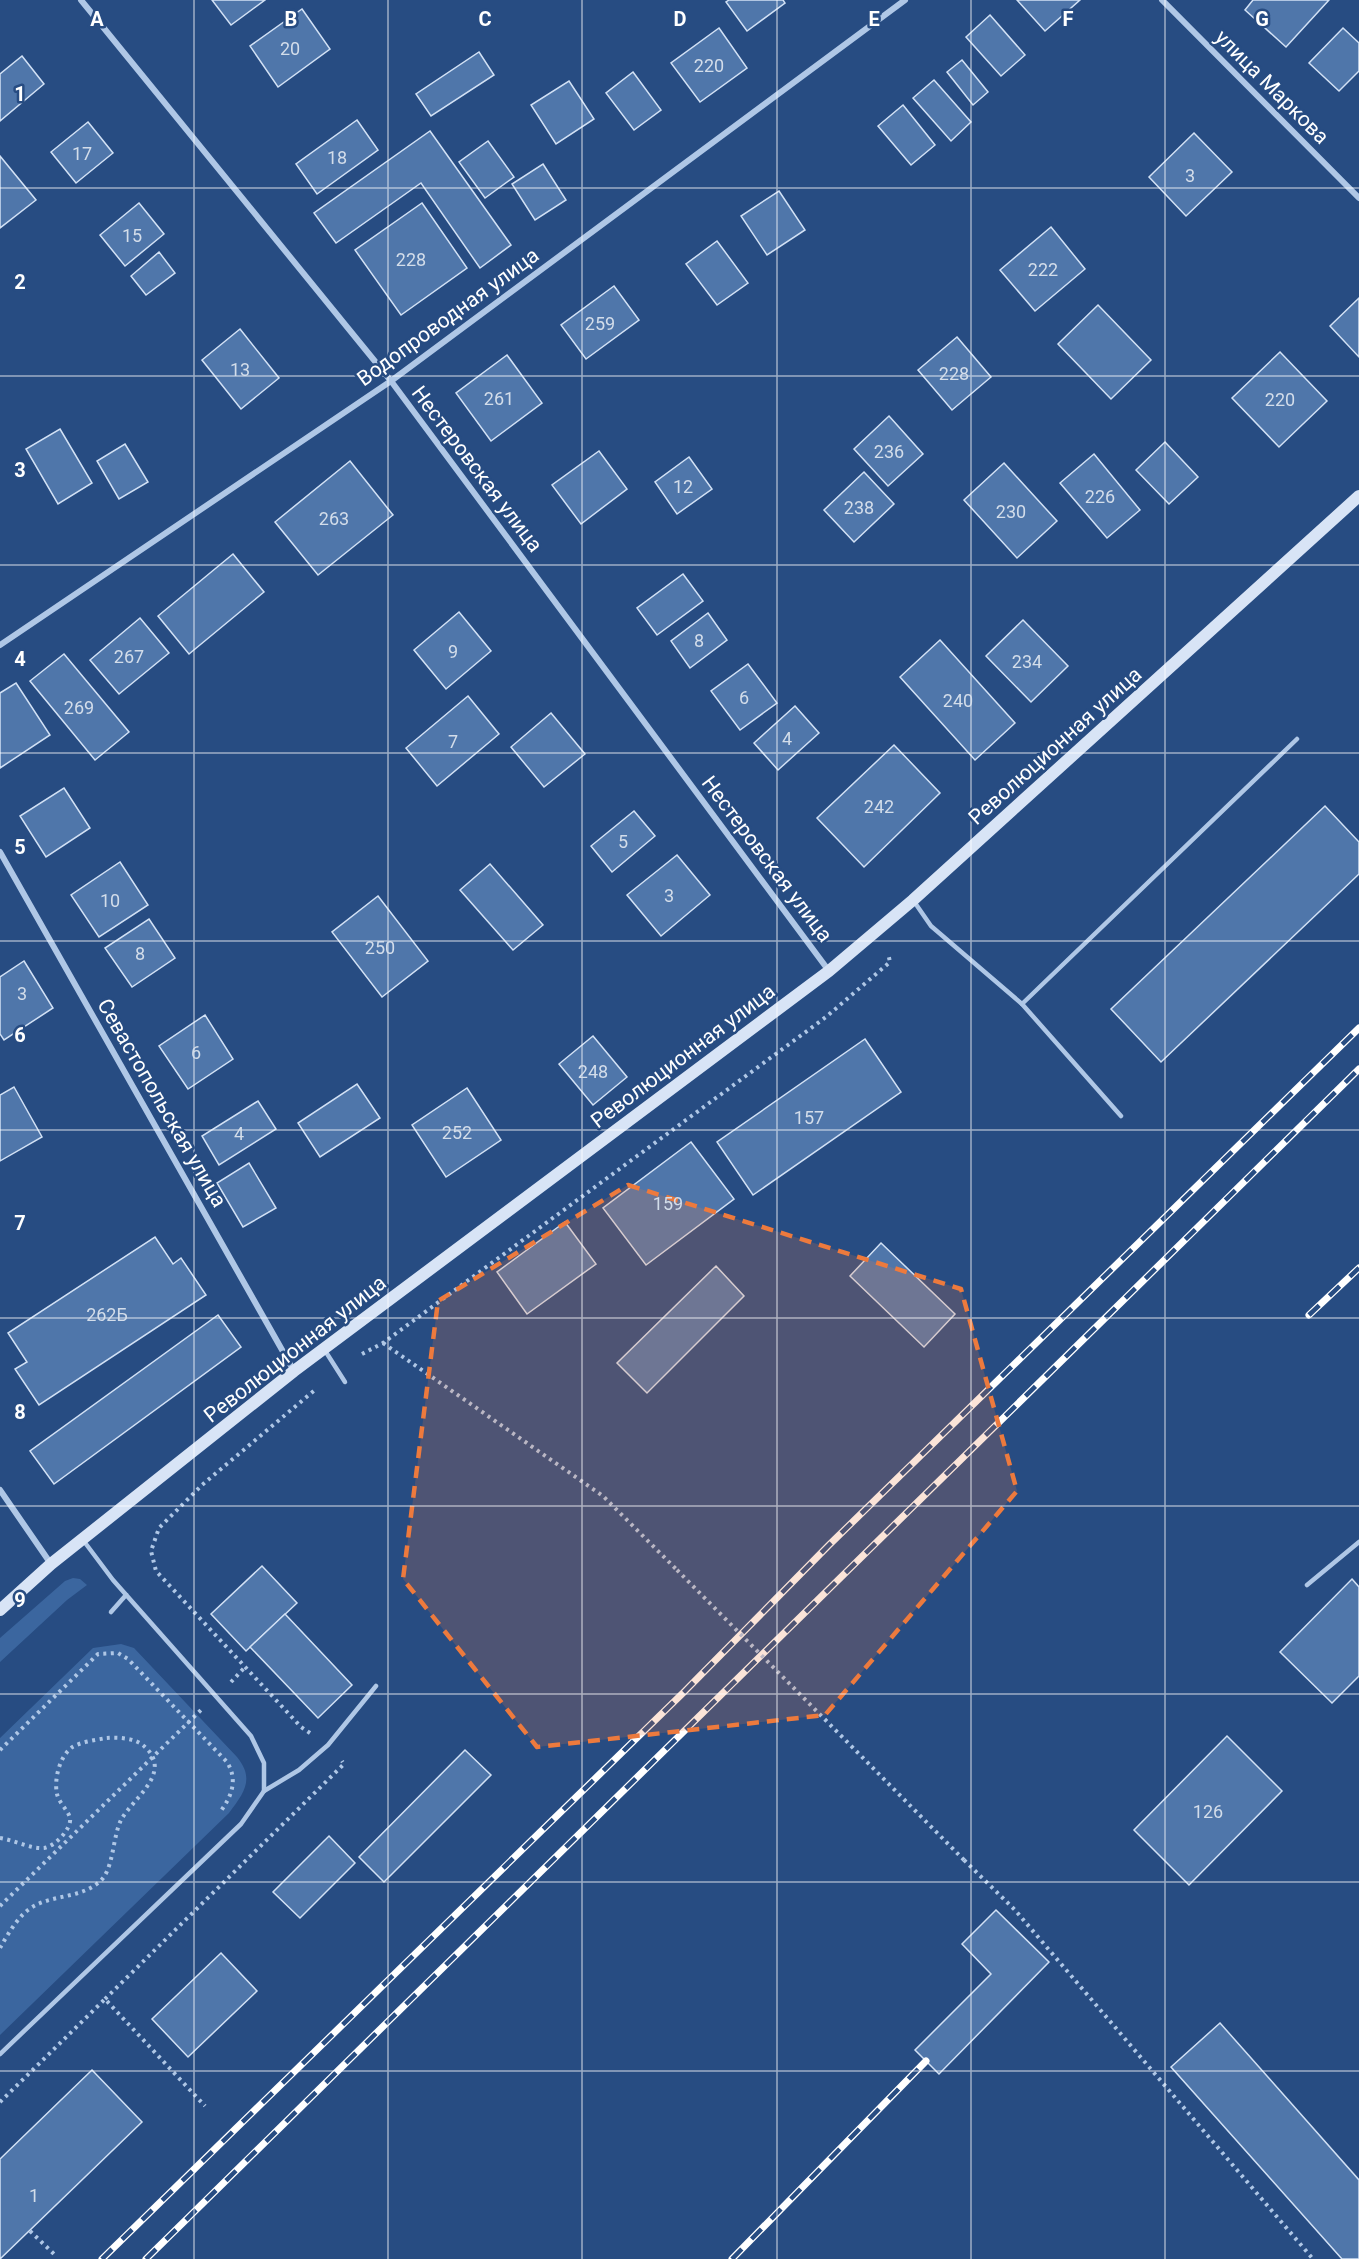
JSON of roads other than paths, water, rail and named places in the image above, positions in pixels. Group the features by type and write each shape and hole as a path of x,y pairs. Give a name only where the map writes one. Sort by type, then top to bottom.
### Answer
{"main road":[{"name":"Революционная улица","path":"0,1610 51,1564 294,1371 829,971 913,900 1359,496"}],"street":[{"name":"Нестеровская улица","path":"81,0 391,381 829,971"},
{"name":"Водопроводная улица","path":"0,645 391,381 905,0"},
{"name":"улица Маркова","path":"1162,0 1359,198"},
{"name":"Севастопольская улица","path":"0,852 294,1371"},
{"path":"0,1490 51,1564"}],"lane":[{"path":"1022,1004 1297,739"},
{"path":"913,900 932,926 1022,1004 1121,1116"},
{"path":"324,1349 345,1382"},
{"path":"83,1540 126,1595 251,1736 264,1763 264,1791"},
{"path":"1307,1585 1359,1542"},
{"path":"111,1612 126,1595"},
{"path":"0,2054 241,1824 264,1791 299,1770 328,1745 376,1686"}],"railway":[{"path":"102,2259 684,1692 829,1545 1359,1028"},
{"path":"146,2259 1359,1069"},
{"path":"1309,1315 1359,1268"},
{"path":"732,2259 926,2061"}]}
